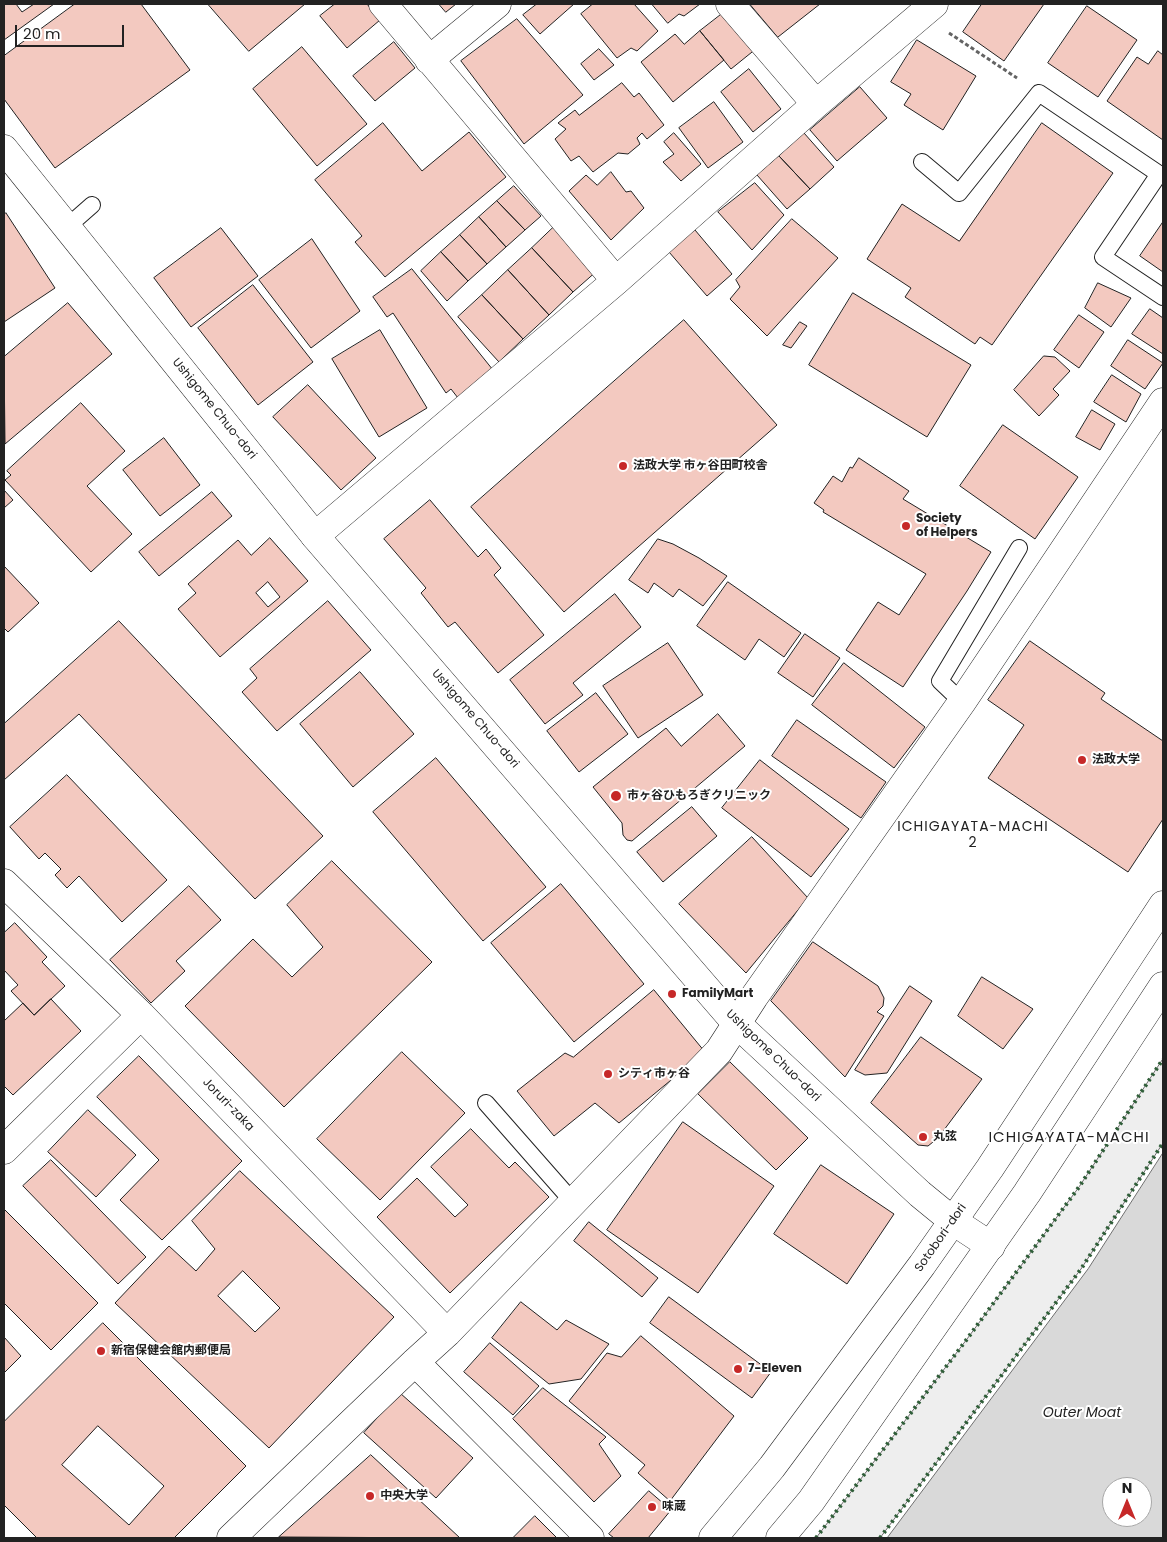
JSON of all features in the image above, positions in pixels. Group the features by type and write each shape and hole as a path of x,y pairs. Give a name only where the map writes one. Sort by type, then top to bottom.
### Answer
{"street":[{"path":"384,4 616,281"},
{"path":"429,60 497,4"},
{"path":"730,4 816,104"},
{"path":"315,536 616,281 816,104 928,9"},
{"name":"Ushigome Chuo-dori","path":"4,150 315,536 736,1023 920,1194 990,1246"},
{"path":"231,1538 446,1333 719,1051 736,1023 962,702 1163,402"},
{"name":"Joruri-zaka","path":"4,883 141,1015 446,1333"},
{"name":"Sotobori-dori","path":"714,1538 778,1459 922,1265 990,1168 1163,904"},
{"path":"780,1538 811,1501 1027,1193 1163,986"},
{"path":"4,1150 141,1015"},
{"path":"415,1362 590,1538"}],"lane":[{"path":"922,162 959,194 1038,93 1160,174 1103,257 1163,297"},
{"path":"66,227 92,206"},
{"path":"962,702 940,682 1019,548"},
{"path":"486,1103 573,1202"}],"path":[{"path":"928,9 1038,93"}],"shaded area":[{"path":"1163,1059 1163,1143 1081,1269 880,1538 816,1538 967,1339 1079,1187"}],"water":[{"name":"Outer Moat","path":"1163,1153 1163,1538 887,1538 1088,1269"}],"building":[{"path":"5,4 16,4 22,12 34,4 54,4 4,40"},
{"path":"75,4 141,4 190,70 55,168 4,99 4,56"},
{"path":"208,4 305,4 249,51"},
{"path":"335,4 367,4 380,20 347,48 320,16"},
{"path":"439,4 456,4 446,12"},
{"path":"537,4 574,4 540,34 523,15"},
{"path":"593,4 634,4 658,31 637,51 631,48 617,58 581,14"},
{"path":"652,4 700,4 684,16 679,14 668,23"},
{"path":"750,4 820,4 778,37"},
{"path":"982,4 1044,4 1004,61 963,32"},
{"path":"1087,6 1137,40 1098,97 1048,63"},
{"path":"727,10 757,48 731,69 700,31"},
{"path":"517,19 583,95 524,144 461,61"},
{"path":"700,31 724,60 673,102 641,62 675,34 684,44"},
{"path":"917,40 976,76 943,130 904,105 911,94 891,82"},
{"path":"394,42 415,68 375,101 353,76"},
{"path":"302,47 367,124 317,166 253,89"},
{"path":"599,49 614,65 594,80 581,64"},
{"path":"1158,51 1163,55 1163,140 1107,101 1137,57 1148,64"},
{"path":"749,69 781,109 753,132 721,92"},
{"path":"622,83 634,97 639,93 664,125 647,139 642,133 637,138 640,144 628,154 618,153 593,172 579,156 571,161 555,139 566,129 558,123 575,110 579,115"},
{"path":"860,87 887,118 837,161 810,130"},
{"path":"714,102 743,142 708,168 679,128"},
{"path":"383,123 422,171 469,132 506,177 385,277 355,242 362,236 315,180"},
{"path":"1042,123 1113,173 992,345 980,337 975,344 905,297 911,288 867,259 902,204 959,241"},
{"path":"674,133 701,164 681,181 663,162 674,154 664,142"},
{"path":"804,133 834,167 810,189 779,156"},
{"path":"779,156 810,189 787,209 757,175"},
{"path":"611,172 626,192 631,191 644,208 611,240 569,191 586,175 597,185"},
{"path":"755,183 784,215 752,250 718,212"},
{"path":"514,186 541,216 525,230 497,201"},
{"path":"497,201 525,230 506,247 479,217"},
{"path":"6,213 55,288 4,322 4,215"},
{"path":"479,217 506,247 487,264 460,235"},
{"path":"792,219 838,258 767,336 730,299 740,287 736,280"},
{"path":"1163,222 1163,272 1140,256"},
{"path":"556,225 598,270 573,292 532,248"},
{"path":"221,228 258,276 191,327 154,278"},
{"path":"695,230 732,274 707,296 669,252"},
{"path":"460,235 487,264 468,281 441,252"},
{"path":"312,239 360,311 311,348 259,280"},
{"path":"532,248 573,292 549,315 508,270"},
{"path":"441,252 468,281 447,301 421,271"},
{"path":"412,269 493,370 458,398 451,389 446,393 393,313 387,317 373,297"},
{"path":"508,270 549,315 523,339 482,295"},
{"path":"1098,283 1131,298 1111,327 1085,308"},
{"path":"253,285 313,362 258,405 198,328"},
{"path":"853,293 971,365 927,437 809,365"},
{"path":"482,295 523,339 499,362 458,317"},
{"path":"68,303 112,354 5,444 4,357"},
{"path":"1150,309 1163,318 1163,354 1132,334"},
{"path":"1079,315 1104,332 1079,368 1054,350"},
{"name":"法政大学 市ヶ谷田町校舎","path":"684,320 777,425 564,612 471,507"},
{"path":"800,322 807,326 791,348 783,345"},
{"path":"380,330 427,408 379,437 332,359"},
{"path":"1128,340 1163,363 1145,389 1111,366"},
{"path":"1044,356 1055,357 1070,371 1053,389 1059,395 1039,416 1014,390"},
{"path":"1112,375 1141,394 1126,422 1094,402"},
{"path":"308,385 376,458 341,490 273,417"},
{"path":"81,403 125,451 87,486 132,534 91,572 5,480 11,475 7,471"},
{"path":"1092,410 1115,424 1100,450 1076,437"},
{"path":"1003,425 1078,477 1035,539 960,486"},
{"path":"164,438 200,485 160,516 123,470"},
{"path":"859,458 909,491 903,499 991,552 903,687 846,650 878,602 899,615 926,574 823,512 824,510 814,503 833,476 842,482 850,467 852,468"},
{"path":"4,490 13,500 4,508"},
{"path":"212,492 232,516 159,576 139,552"},
{"path":"430,500 478,557 486,549 501,568 494,575 544,635 498,673 455,622 448,627 421,593 426,588 384,539"},
{"path":"270,538 308,581 220,657 178,609 196,593 188,584 238,540 251,555","holes":["268,582 280,597 268,607 256,593"]},
{"path":"658,539 673,544 727,576 703,606 679,589 673,597 654,583 648,593 629,580"},
{"path":"4,566 39,603 8,632 4,628"},
{"path":"728,582 801,633 784,657 759,639 745,660 697,626"},
{"path":"615,594 641,627 573,683 583,695 545,724 510,680"},
{"path":"328,601 371,650 277,731 242,692 257,678 250,669"},
{"path":"119,621 323,836 255,899 79,714 4,780 4,724"},
{"path":"805,634 840,658 813,697 778,673"},
{"name":"法政大学","path":"1030,641 1105,693 1101,699 1163,741 1163,819 1128,872 988,778 1024,725 988,700"},
{"path":"668,643 703,695 638,738 603,686"},
{"path":"844,663 925,727 894,768 812,705"},
{"path":"360,672 414,734 353,787 300,724"},
{"path":"596,693 628,734 579,772 547,731"},
{"path":"718,714 745,746 632,841 627,840 623,835 622,823 593,787 666,728 681,746"},
{"path":"797,720 886,782 861,818 772,756"},
{"path":"436,758 546,887 483,941 373,812"},
{"path":"760,760 849,829 811,877 722,808"},
{"path":"67,775 167,880 122,922 79,876 67,888 55,875 61,869 45,853 39,859 10,827"},
{"path":"692,807 717,836 663,882 637,852"},
{"path":"752,837 808,898 746,973 679,904"},
{"path":"332,861 432,962 284,1107 185,1006 253,939 292,977 323,947 287,905"},
{"path":"561,884 644,984 574,1042 491,943"},
{"path":"189,886 221,920 176,961 185,971 151,1003 110,960"},
{"path":"15,923 47,957 42,962 65,986 34,1015 11,991 18,985 4,970 4,933"},
{"path":"813,942 878,986 884,998 883,1006 877,1012 884,1016 845,1077 771,1001"},
{"path":"982,977 1033,1009 1003,1049 958,1016"},
{"path":"910,986 932,1001 887,1073 865,1075 855,1070"},
{"name":"シティ市ヶ谷","path":"654,990 705,1052 619,1123 595,1103 554,1136 517,1091 565,1053 573,1057"},
{"path":"51,999 81,1031 13,1095 4,1086 4,1021 23,1003 34,1015"},
{"path":"921,1037 982,1079 938,1138 928,1146 918,1145 871,1103"},
{"path":"402,1052 465,1113 380,1200 317,1139"},
{"path":"139,1056 242,1161 162,1240 120,1200 159,1160 97,1097"},
{"path":"730,1062 808,1138 776,1170 698,1094"},
{"path":"88,1110 136,1155 96,1197 48,1152"},
{"path":"683,1122 774,1186 698,1293 607,1230"},
{"path":"471,1129 509,1168 515,1162 549,1197 450,1293 377,1217 417,1178 455,1217 468,1205 431,1167"},
{"path":"51,1160 146,1257 118,1284 23,1186"},
{"path":"821,1165 894,1214 847,1284 774,1234"},
{"path":"240,1171 394,1317 269,1448 115,1303 169,1246 196,1271 215,1249 192,1221","holes":["243,1271 280,1308 255,1332 218,1296"]},
{"path":"4,1209 98,1303 51,1350 4,1303"},
{"path":"589,1222 658,1278 642,1297 574,1241"},
{"path":"669,1297 771,1372 752,1398 650,1323"},
{"path":"521,1302 557,1330 566,1320 609,1344 581,1379 549,1384 492,1338"},
{"path":"103,1323 246,1466 174,1538 37,1538 4,1505 4,1422","holes":["98,1426 164,1486 129,1525 62,1465"]},
{"path":"641,1336 734,1416 670,1501 638,1473 645,1465 569,1401 607,1353 621,1357"},
{"path":"4,1337 21,1356 4,1373"},
{"path":"490,1343 539,1386 513,1415 464,1372"},
{"path":"543,1388 606,1437 599,1444 621,1476 594,1502 513,1419"},
{"path":"400,1393 473,1458 436,1498 364,1433"},
{"name":"中央大学","path":"371,1455 460,1538 279,1537"},
{"path":"649,1491 671,1510 648,1538 614,1538 609,1534"},
{"path":"535,1516 557,1538 513,1538"}],"hedge":[{"path":"816,1538 967,1339 1079,1187 1163,1059"},
{"path":"880,1538 1081,1269 1163,1143"}],"place":[{"name":"法政大学 市ヶ谷田町校舎","path":"623,466"},
{"name":"Society of Helpers","path":"906,526"},
{"name":"法政大学","path":"1082,760"},
{"name":"市ヶ谷ひもろぎクリニック","path":"616,796"},
{"name":"FamilyMart","path":"672,994"},
{"name":"シティ市ヶ谷","path":"608,1074"},
{"name":"丸弦","path":"923,1137"},
{"name":"新宿保健会館内郵便局","path":"101,1351"},
{"name":"7-Eleven","path":"738,1369"},
{"name":"中央大学","path":"370,1496"},
{"name":"味蔵","path":"652,1507"}],"district":[{"name":"ICHIGAYATA-MACHI 2","path":"973,836"},
{"name":"ICHIGAYATA-MACHI","path":"1069,1138"}]}
